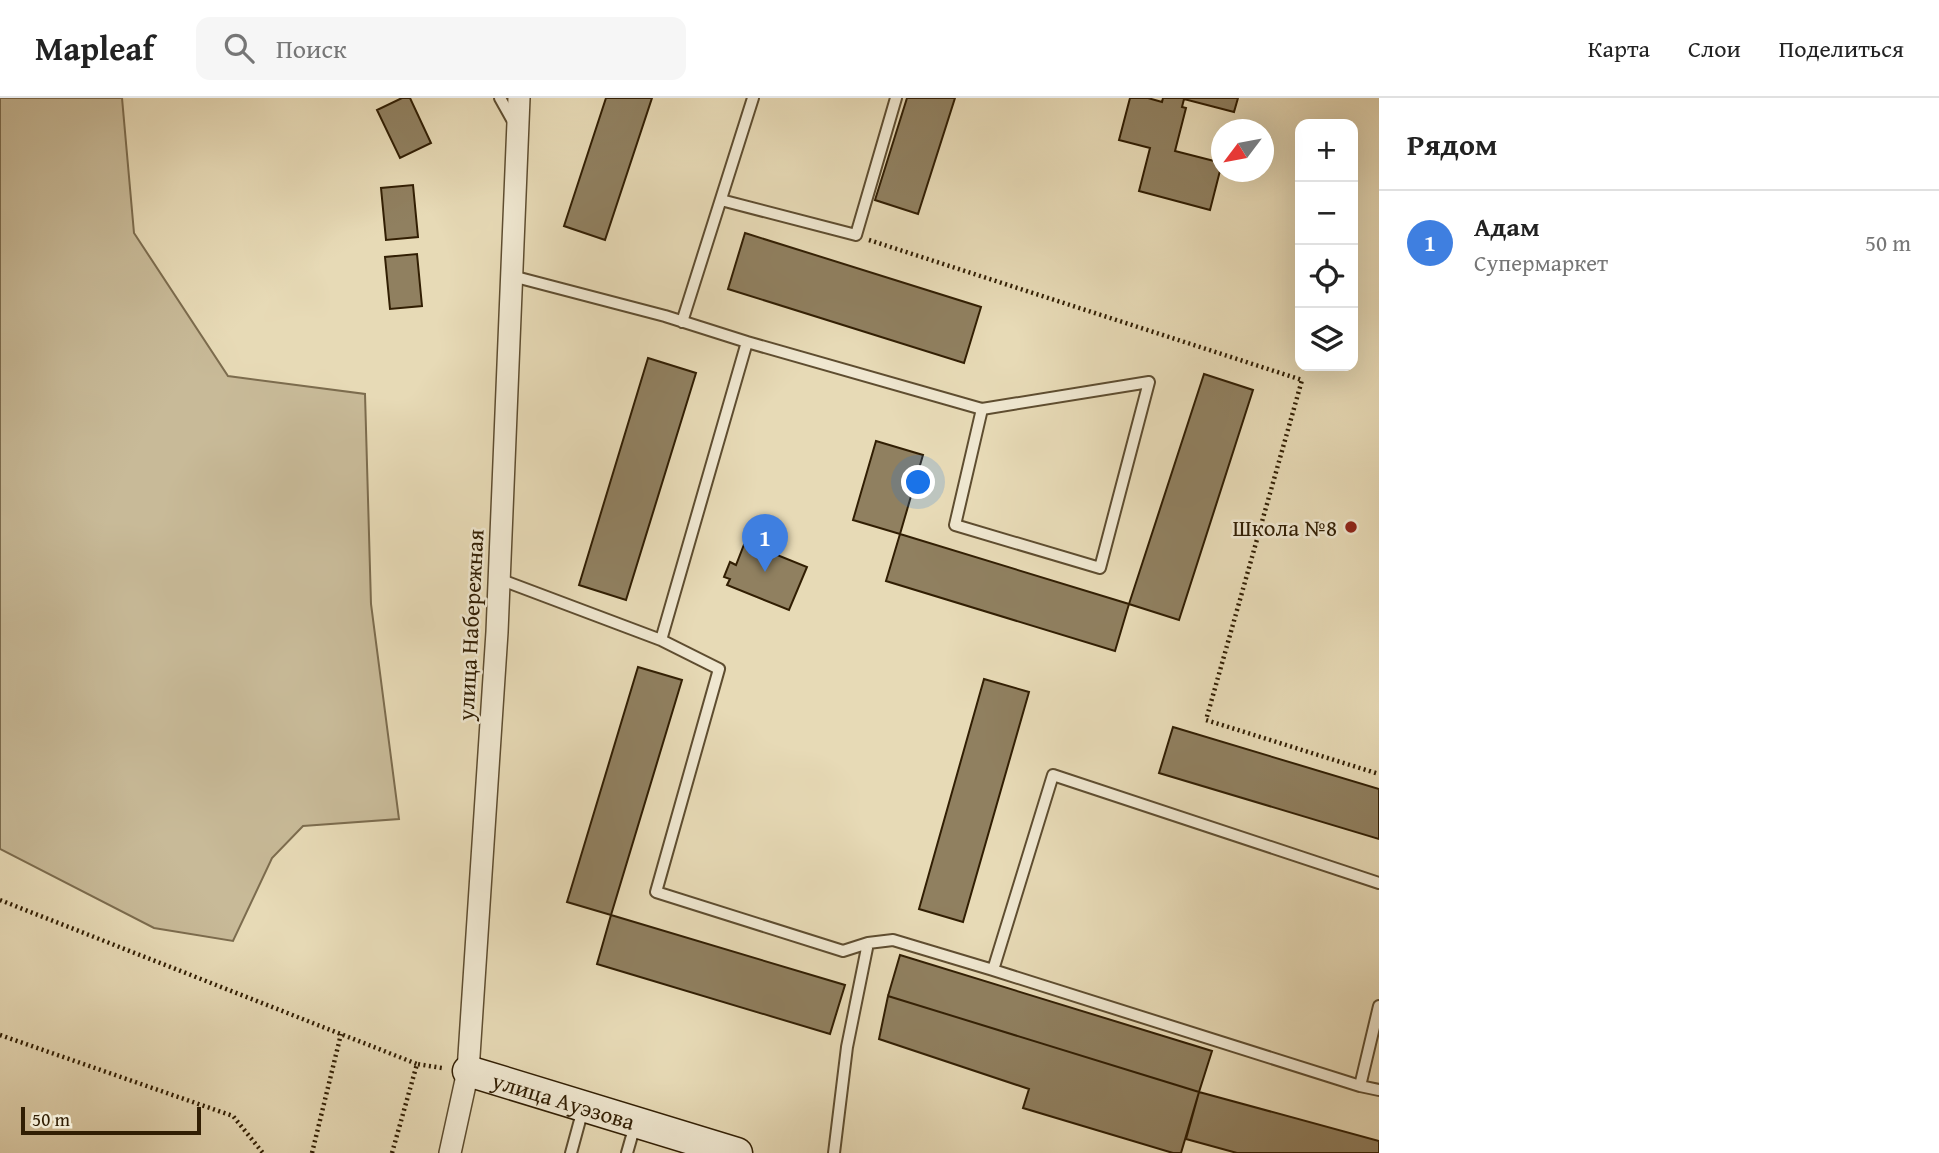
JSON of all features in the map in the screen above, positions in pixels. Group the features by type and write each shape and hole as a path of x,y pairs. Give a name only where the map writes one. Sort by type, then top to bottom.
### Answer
{"street":[{"name":"улица Набережная","path":"450,1153 468,1071 499,579 519,98"},
{"name":"улица Ауэзова","path":"468,1071 737,1153"}],"lane":[{"path":"500,98 517,129"},
{"path":"682,321 753,98"},
{"path":"721,200 856,235 896,98"},
{"path":"512,276 682,321 982,409 1149,382 1100,568 955,525 982,409"},
{"path":"661,640 747,341"},
{"path":"499,579 661,640 719,669 656,892 844,951 868,943 893,940 1379,1090"},
{"path":"993,970 1054,775 1379,883"},
{"path":"834,1153 848,1047 868,943"},
{"path":"1360,1086 1379,1006"},
{"path":"571,1153 584,1107"},
{"path":"627,1153 635,1122"}],"path":[{"path":"856,235 1302,380 1206,720 1379,774"},
{"path":"0,900 417,1064 468,1071"},
{"path":"312,1153 341,1034"},
{"path":"0,1035 233,1116 263,1153"},
{"path":"392,1153 417,1064"}],"shaded area":[{"path":"0,98 122,98 134,233 228,376 365,394 371,604 399,819 303,826 272,858 233,941 154,928 0,849"}],"building":[{"path":"402,98 410,98 431,143 400,158 377,110"},
{"path":"606,98 652,98 605,240 564,226"},
{"path":"907,98 955,98 918,214 875,200"},
{"path":"1130,98 1148,98 1162,102 1163,98 1238,98 1234,112 1184,99 1182,107 1186,108 1175,151 1211,160 1211,182 1217,182 1210,210 1139,191 1150,148 1119,140"},
{"path":"413,185 418,237 386,240 381,188"},
{"path":"745,233 981,307 964,363 728,289"},
{"path":"417,254 422,306 390,309 385,257"},
{"path":"648,358 696,373 626,600 579,585"},
{"path":"1204,374 1253,390 1179,620 1129,604"},
{"path":"876,441 923,455 900,534 853,520"},
{"path":"900,534 1129,604 1115,651 886,581"},
{"path":"745,542 807,567 789,610 727,585 730,579 724,577 730,562 736,565"},
{"path":"638,667 682,680 611,915 567,902"},
{"path":"984,679 1029,692 963,922 919,909"},
{"path":"1173,727 1379,789 1379,839 1159,773"},
{"path":"611,915 845,985 830,1034 597,964"},
{"path":"900,955 1212,1051 1199,1092 888,996"},
{"path":"888,996 1199,1092 1181,1153 1173,1153 1023,1108 1029,1089 879,1039"},
{"path":"1199,1092 1379,1141 1379,1153 1237,1153 1186,1139"}],"place":[{"name":"Школа №8","path":"1351,527"},
{"name":"Адам","path":"765,572"}]}
